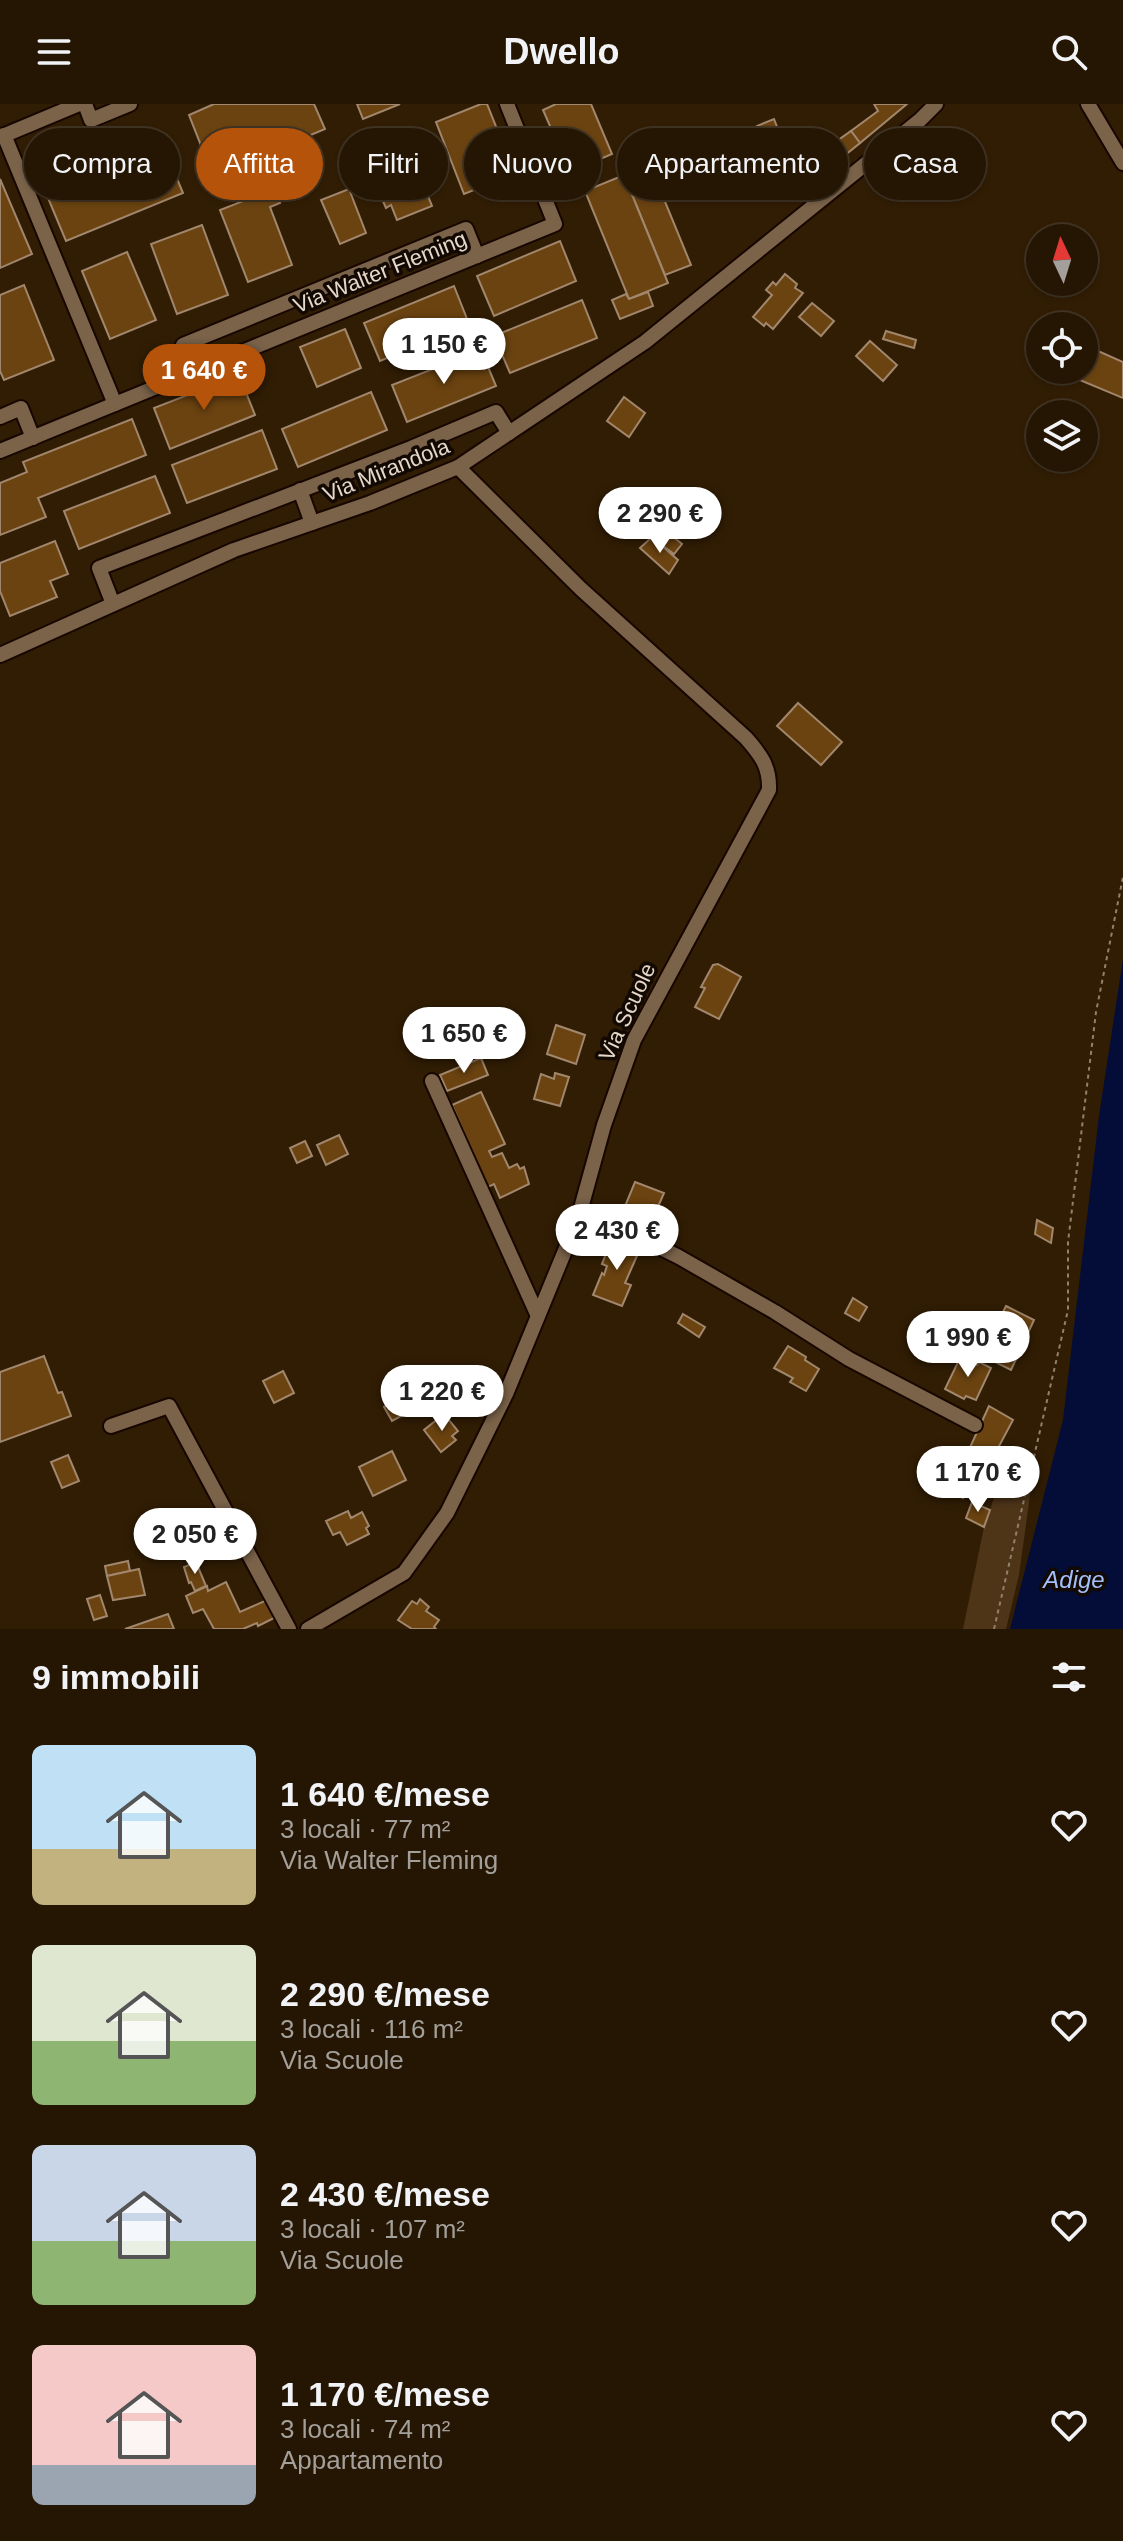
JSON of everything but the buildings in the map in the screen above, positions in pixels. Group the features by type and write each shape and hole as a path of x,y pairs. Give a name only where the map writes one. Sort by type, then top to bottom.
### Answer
{"street":[{"path":"115,404 2,136 82,104 91,120 130,104"},
{"name":"Via Walter Fleming","path":"0,451 555,224 507,104"},
{"name":"Via Mirandola","path":"0,655 234,550 370,503 458,467 645,342 936,104"},
{"path":"1088,104 1123,163"},
{"path":"194,372 183,345 466,229 477,256"},
{"path":"326,287 337,313"},
{"path":"0,417 21,408 33,438"},
{"path":"113,604 99,568 411,448 496,412 509,433"},
{"name":"Via Scuole","path":"308,1629 404,1573 447,1513 506,1394 581,1208 604,1125 634,1040 769,790 769,774 761,755 746,738 581,589 458,467"},
{"path":"300,490 312,523"},
{"path":"432,1081 538,1316"},
{"path":"581,1208 679,1257 849,1359 975,1425"},
{"path":"111,1426 169,1406 289,1629"}],"path":[{"path":"994,1629 1068,1310 1068,1242 1096,1012 1123,877"}],"shaded area":[{"path":"1035,1459 1019,1575 1006,1629 963,1629 984,1527 1007,1461"}],"water":[{"name":"Adige","path":"1123,959 1123,1629 1010,1629 1063,1420 1099,1116"}]}
